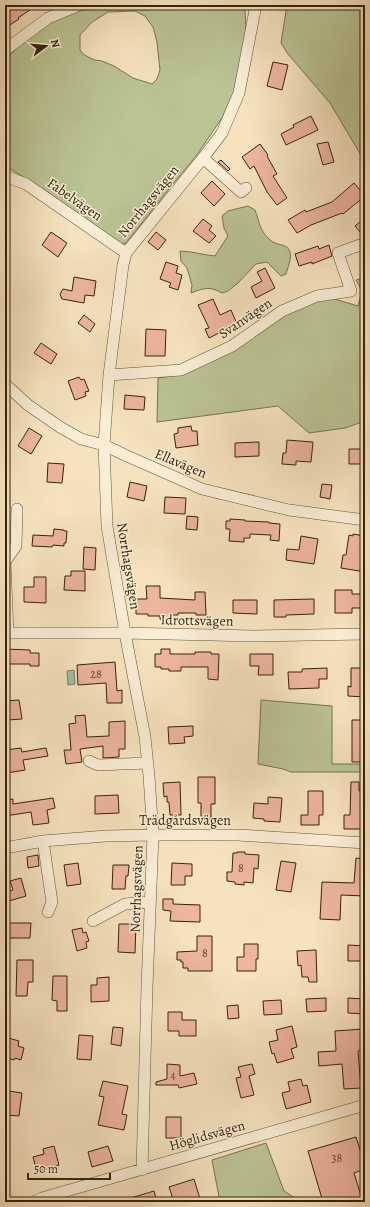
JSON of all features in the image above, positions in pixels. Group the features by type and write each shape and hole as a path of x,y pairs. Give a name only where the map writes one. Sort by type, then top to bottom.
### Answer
{"street":[{"path":"5,50 48,18 80,5"},
{"name":"Norrhagsvägen","path":"142,1170 152,835 148,762 145,737 124,633 107,526 104,445 109,374 123,265 126,253 222,133 239,93 256,5"},
{"path":"203,158 241,192 246,188"},
{"name":"Fabelvägen","path":"5,176 26,184 126,253"},
{"name":"Svanvägen","path":"109,374 182,370 232,346 282,310 318,296 350,291 338,253 360,245"},
{"name":"Ellavägen","path":"5,384 28,406 81,439 104,445 202,489 289,510 365,520"},
{"path":"6,633 5,562 16,546 16,509"},
{"name":"Idrottsvägen","path":"6,633 124,633 254,636 365,634"},
{"path":"89,761 98,765 148,762"},
{"name":"Trädgårdsvägen","path":"5,848 43,841 106,836 152,835 238,835 365,843"},
{"path":"43,841 52,902 48,912"},
{"path":"93,921 125,904 150,902"},
{"name":"Höglidsvägen","path":"34,1202 42,1198 365,1105"}],"shaded area":[{"path":"239,5 245,11 246,30 236,87 222,118 196,156 126,243 121,244 30,181 7,167 5,162 5,60 24,41 54,20 90,6","holes":["135,11 145,16 153,27 157,42 160,70 157,79 152,84 133,78 114,66 90,58 83,54 80,50 80,35 92,22 108,12"]},
{"path":"287,5 365,5 365,162 330,103 288,54 281,43"},
{"path":"248,206 255,210 260,226 266,236 273,242 289,249 289,266 286,274 281,276 267,262 256,264 228,291 222,293 214,289 207,288 191,293 192,285 187,268 181,261 180,251 215,256 228,236 224,228 222,216 228,211"},
{"path":"365,277 365,421 345,428 309,433 278,406 157,422 158,378 172,376 275,319 309,302 331,298 358,306 362,291 356,280"},
{"path":"74,670 75,684 68,685 67,671"},
{"path":"261,700 332,706 332,764 365,764 365,772 291,772 258,764"},
{"path":"266,1143 284,1191 301,1202 220,1202 212,1160"}],"building":[{"path":"12,5 37,5 5,28 5,9"},
{"path":"273,62 288,65 282,90 267,86"},
{"path":"311,116 318,130 286,145 281,134 294,127 293,125"},
{"path":"328,142 334,162 323,165 317,144"},
{"path":"260,144 268,155 267,156 277,174 273,176 287,198 277,205 267,192 254,166 250,169 242,157"},
{"path":"221,160 230,169 228,171 218,162"},
{"path":"212,181 225,194 214,206 201,193"},
{"path":"354,183 365,196 343,214 342,213 311,225 297,233 288,220 305,210 306,212 332,202"},
{"path":"365,218 365,238 355,226"},
{"path":"203,219 212,226 209,230 216,236 209,243 193,231"},
{"path":"51,232 67,243 58,257 42,245"},
{"path":"156,232 166,240 158,250 148,242"},
{"path":"329,245 332,256 312,264 312,262 299,266 295,254 318,246 319,249"},
{"path":"166,262 178,266 176,273 182,275 178,290 169,287 171,283 160,279"},
{"path":"265,268 275,288 256,298 251,287 262,281 257,272"},
{"path":"74,277 96,281 94,296 85,295 84,303 62,299 60,294 63,289 72,291"},
{"path":"213,299 220,315 231,310 237,324 209,338 205,329 209,328 198,305"},
{"path":"84,315 95,324 90,332 78,323"},
{"path":"146,329 166,330 165,356 145,356"},
{"path":"41,343 57,354 51,364 34,353"},
{"path":"79,377 81,380 84,379 89,391 85,392 86,396 75,400 68,381"},
{"path":"125,395 145,397 144,410 124,409"},
{"path":"191,426 192,431 197,431 198,445 176,448 174,434 178,433 178,428"},
{"path":"29,428 42,436 31,454 18,446"},
{"path":"287,440 313,442 311,462 296,461 296,465 282,464 283,453 286,453"},
{"path":"259,442 259,456 235,457 235,443"},
{"path":"349,449 365,449 365,464 349,464"},
{"path":"48,463 64,464 62,483 47,482"},
{"path":"130,482 147,486 144,501 127,497"},
{"path":"322,484 332,485 330,499 320,497"},
{"path":"165,497 186,498 185,514 164,513"},
{"path":"187,516 198,517 197,530 186,529"},
{"path":"230,519 280,524 279,541 270,540 271,535 250,534 250,538 244,538 244,542 229,541 230,529 226,529 226,521 230,521"},
{"path":"54,529 67,531 66,543 64,543 64,546 32,546 33,535 53,536"},
{"path":"353,534 365,536 365,572 341,568 343,555 346,555 349,535 353,536"},
{"path":"301,536 318,539 314,564 286,560 287,549 299,550"},
{"path":"84,547 96,548 95,570 83,569"},
{"path":"71,571 85,571 85,591 64,590 65,576 71,576"},
{"path":"34,577 46,577 46,603 24,602 24,587 34,587"},
{"path":"146,586 160,586 160,598 195,600 195,592 205,592 206,615 196,615 196,613 178,613 178,615 171,615 171,619 160,619 160,616 136,614 136,599 147,599"},
{"path":"335,590 352,590 352,594 365,594 365,608 352,608 352,613 335,613"},
{"path":"314,599 314,614 274,617 274,600"},
{"path":"233,600 257,600 257,614 233,613"},
{"path":"5,649 30,650 30,653 39,653 39,666 30,666 30,664 5,664"},
{"path":"161,649 170,649 170,654 195,654 195,652 211,652 211,654 219,654 218,680 208,679 208,667 181,667 181,671 169,671 169,669 155,667 155,654 161,654"},
{"path":"250,654 273,654 273,675 258,675 259,666 250,666"},
{"path":"115,662 117,691 122,690 122,703 107,703 106,683 78,685 77,665"},
{"path":"327,668 327,679 319,679 319,688 289,689 288,672 302,672 302,669"},
{"path":"351,668 365,668 365,697 348,696 348,686 351,687"},
{"path":"19,700 22,719 8,720 5,701"},
{"path":"85,715 87,737 109,736 109,722 125,721 125,749 119,749 119,757 103,758 103,746 80,749 82,762 66,764 64,750 71,750 69,724 76,723 75,716"},
{"path":"352,720 365,720 365,762 352,762"},
{"path":"193,726 193,736 184,737 185,743 169,744 168,727"},
{"path":"21,748 22,752 46,748 48,756 23,760 25,770 7,773 5,750"},
{"path":"198,777 215,777 215,804 211,804 211,819 201,819 201,803 198,803"},
{"path":"180,782 181,815 170,815 167,796 164,797 163,783"},
{"path":"351,782 359,782 359,791 365,791 365,815 362,815 362,829 344,829 344,815 350,815"},
{"path":"308,791 323,791 323,815 319,815 319,825 301,825 301,815 308,815"},
{"path":"118,795 119,813 95,814 95,796"},
{"path":"268,797 282,798 280,822 264,821 264,819 253,818 254,803 268,804"},
{"path":"53,798 55,808 47,810 49,823 33,825 31,812 5,816 5,801 13,799 13,804"},
{"path":"237,852 259,855 258,869 254,868 253,883 244,882 244,885 227,881 227,872 232,872 233,853"},
{"path":"38,855 39,866 28,868 27,857"},
{"path":"356,858 365,859 365,896 341,895 340,920 320,919 322,882 354,883"},
{"path":"281,861 296,863 291,892 276,890"},
{"path":"78,863 81,884 67,886 64,865"},
{"path":"172,863 192,864 192,876 185,876 185,885 171,885"},
{"path":"113,865 129,865 125,889 112,889"},
{"path":"21,878 26,896 9,901 7,892 13,890 10,881"},
{"path":"163,899 173,899 173,904 200,905 200,922 170,921 171,911 163,910"},
{"path":"6,923 31,923 30,938 6,938"},
{"path":"119,924 136,924 135,953 118,952"},
{"path":"82,928 83,933 86,932 89,941 86,942 87,948 77,951 72,930"},
{"path":"197,936 212,936 212,971 188,971 188,968 183,968 183,962 181,962 181,960 177,960 177,952 197,951"},
{"path":"244,944 258,944 256,971 237,971 237,957 244,957"},
{"path":"348,945 365,946 365,961 348,961"},
{"path":"316,950 317,982 309,982 308,977 302,977 301,965 298,966 297,951"},
{"path":"17,960 33,960 33,982 28,982 27,996 16,996"},
{"path":"53,976 67,976 67,1011 57,1011 57,1001 52,1000"},
{"path":"109,977 109,1001 91,1002 91,985 97,985 97,978"},
{"path":"326,998 326,1011 307,1012 306,999"},
{"path":"348,998 365,999 365,1014 348,1013"},
{"path":"281,1000 282,1014 264,1015 263,1001"},
{"path":"238,1005 239,1018 228,1019 227,1006"},
{"path":"168,1012 182,1012 182,1020 196,1020 196,1036 179,1036 179,1031 168,1031"},
{"path":"292,1026 297,1047 291,1049 294,1058 277,1063 274,1053 272,1054 269,1042 278,1040 276,1030"},
{"path":"113,1027 123,1028 121,1046 111,1044"},
{"path":"363,1029 365,1050 358,1051 361,1088 344,1089 342,1064 319,1066 318,1052 336,1051 335,1031"},
{"path":"79,1035 93,1036 91,1060 77,1059"},
{"path":"5,1037 19,1041 18,1046 24,1048 21,1060 15,1058 14,1060 5,1057"},
{"path":"167,1064 180,1065 180,1076 194,1073 197,1084 179,1088 178,1085 156,1085 156,1082 167,1079"},
{"path":"252,1064 255,1074 249,1076 254,1095 241,1098 236,1078 241,1077 238,1067"},
{"path":"301,1079 303,1086 307,1085 311,1102 286,1109 282,1093 290,1091 288,1082"},
{"path":"103,1081 128,1086 122,1114 127,1115 124,1130 98,1125 104,1097 99,1096"},
{"path":"9,1091 22,1093 19,1116 6,1115"},
{"path":"166,1117 181,1117 181,1138 166,1138"},
{"path":"356,1137 365,1165 365,1169 354,1173 363,1202 323,1202 308,1151"},
{"path":"54,1146 59,1165 37,1172 33,1157 44,1154 43,1149"},
{"path":"108,1146 113,1161 92,1167 88,1152"},
{"path":"194,1179 200,1199 190,1202 174,1202 169,1187"},
{"path":"154,1191 157,1202 124,1202 124,1200"}]}
